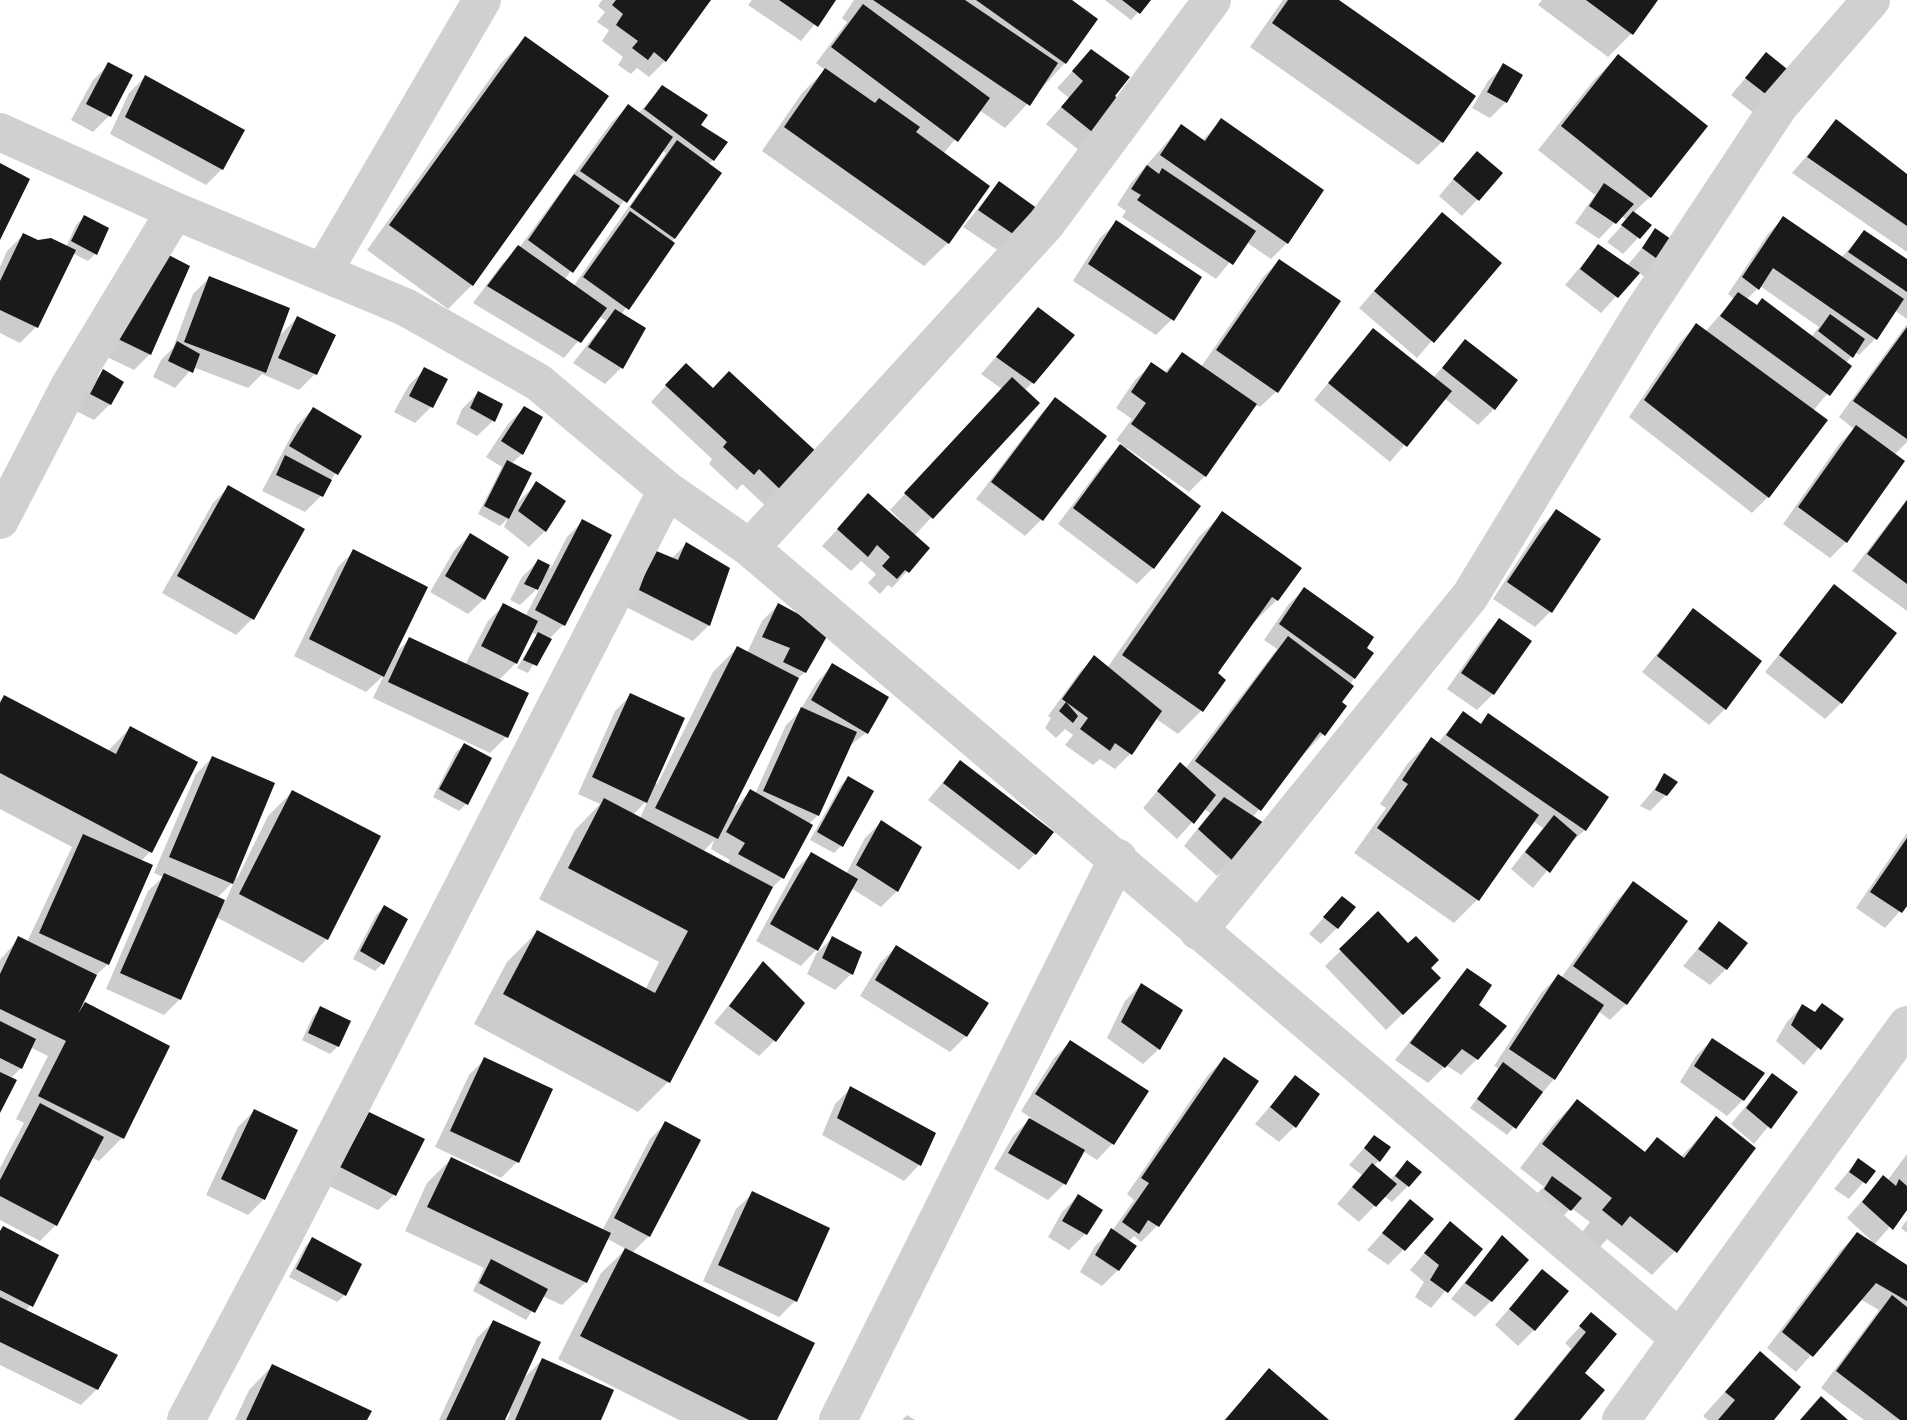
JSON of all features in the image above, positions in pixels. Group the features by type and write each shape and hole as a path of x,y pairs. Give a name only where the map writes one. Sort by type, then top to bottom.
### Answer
{"street":[{"path":"323,272 482,0"},
{"path":"750,548 1046,224 1212,0"},
{"path":"1198,931 1470,596 1639,318 1779,106 1871,0"},
{"path":"0,132 175,211 405,307 538,382 667,490 750,548 1118,858 1198,931 1679,1338"},
{"path":"0,520 69,385 175,211"},
{"path":"186,1420 282,1239 667,490"},
{"path":"838,1420 1118,858"},
{"path":"1621,1420 1907,1025"}],"building":[{"path":"616,0 711,0 666,62 654,52 648,60 632,48 638,41 616,25 623,14 612,5"},
{"path":"779,0 836,0 818,27"},
{"path":"873,0 965,0 1058,63 1030,106"},
{"path":"976,0 1072,0 1098,19 1066,64"},
{"path":"1122,0 1151,0 1140,14"},
{"path":"1288,0 1339,0 1476,96 1443,143 1272,23"},
{"path":"1586,0 1658,0 1633,35"},
{"path":"863,4 990,98 958,142 831,47"},
{"path":"525,36 609,96 473,286 389,225"},
{"path":"1091,49 1130,77 1115,96 1121,101 1096,135 1061,107 1083,81 1072,71"},
{"path":"1766,52 1792,73 1772,99 1745,78"},
{"path":"1618,54 1708,126 1651,198 1561,126"},
{"path":"108,62 133,75 111,117 86,104"},
{"path":"1503,63 1523,75 1507,103 1487,92"},
{"path":"825,68 875,103 879,98 920,127 916,132 990,186 949,244 784,127"},
{"path":"145,75 245,130 223,170 125,117"},
{"path":"662,85 708,115 701,125 728,142 714,161 644,109"},
{"path":"628,104 673,137 627,203 580,171"},
{"path":"1221,118 1324,190 1288,244 1160,155 1181,124 1205,141"},
{"path":"1836,119 1907,174 1907,226 1807,157"},
{"path":"677,140 722,173 675,239 630,207"},
{"path":"1477,151 1503,173 1479,201 1453,179"},
{"path":"0,163 30,179 0,240"},
{"path":"1147,165 1159,174 1162,168 1256,231 1233,265 1137,200 1141,195 1131,189"},
{"path":"574,174 620,206 573,273 528,240"},
{"path":"999,181 1038,209 1016,236 978,210"},
{"path":"1604,183 1634,204 1616,224 1589,206"},
{"path":"630,211 675,243 629,310 583,277"},
{"path":"1633,211 1652,225 1640,239 1621,225"},
{"path":"1442,212 1502,263 1434,343 1374,291"},
{"path":"84,215 109,228 97,255 71,241"},
{"path":"1783,216 1904,299 1877,340 1773,268 1759,290 1742,277"},
{"path":"1116,220 1202,277 1174,321 1088,264"},
{"path":"1655,228 1681,246 1667,266 1642,248"},
{"path":"1864,230 1907,259 1907,292 1848,252"},
{"path":"23,233 38,240 51,238 76,250 38,328 0,310 0,281"},
{"path":"1598,244 1640,273 1618,298 1580,269"},
{"path":"518,245 607,308 581,343 487,286"},
{"path":"159,250 190,266 151,355 118,339"},
{"path":"1279,259 1341,301 1278,393 1216,350"},
{"path":"209,276 290,308 266,373 184,342"},
{"path":"1738,292 1757,305 1762,298 1852,366 1830,396 1720,316"},
{"path":"1038,307 1075,335 1034,384 996,357"},
{"path":"615,309 646,328 623,369 588,347"},
{"path":"1830,314 1865,339 1853,358 1818,331"},
{"path":"297,316 336,335 317,375 278,358"},
{"path":"1696,323 1828,420 1769,498 1644,400"},
{"path":"1907,327 1907,439 1853,401"},
{"path":"1373,328 1452,391 1407,447 1328,383"},
{"path":"1465,339 1518,380 1495,410 1442,368"},
{"path":"177,341 200,354 193,373 168,361"},
{"path":"1182,352 1257,404 1206,477 1131,424 1146,403 1131,392 1151,362 1167,373"},
{"path":"686,363 713,388 729,371 821,456 786,495 759,469 754,475 723,447 727,442 665,385"},
{"path":"424,367 448,379 433,408 409,396"},
{"path":"103,369 124,382 111,405 90,394"},
{"path":"1012,377 1040,403 933,519 904,493"},
{"path":"478,391 503,404 495,422 470,408"},
{"path":"1055,397 1107,436 1043,521 991,482"},
{"path":"524,406 543,417 523,455 501,441"},
{"path":"313,407 362,436 338,475 289,446"},
{"path":"1856,425 1905,461 1847,543 1798,507"},
{"path":"1120,444 1201,506 1154,569 1073,508"},
{"path":"285,455 332,480 323,497 276,475"},
{"path":"507,460 532,473 509,519 484,506"},
{"path":"536,481 566,501 546,532 518,511"},
{"path":"228,485 305,529 254,620 177,576"},
{"path":"868,493 930,548 909,573 905,570 897,579 882,566 890,557 877,545 868,557 837,529"},
{"path":"1907,500 1907,584 1867,554"},
{"path":"1556,509 1601,539 1552,613 1507,582"},
{"path":"1222,511 1302,568 1278,601 1272,597 1218,673 1226,680 1203,712 1122,655"},
{"path":"582,519 612,535 565,626 535,610"},
{"path":"470,533 509,557 485,600 445,576"},
{"path":"686,542 730,568 710,626 639,590 654,550 678,560"},
{"path":"353,549 428,587 384,677 309,639"},
{"path":"538,559 550,565 538,590 524,584"},
{"path":"1834,584 1897,633 1842,704 1779,655"},
{"path":"1304,587 1374,637 1367,648 1374,653 1355,679 1279,624"},
{"path":"503,603 538,621 517,664 481,646"},
{"path":"778,603 830,631 806,673 783,662 790,648 762,637"},
{"path":"1693,608 1762,661 1726,710 1657,656"},
{"path":"1499,618 1532,641 1494,695 1461,673"},
{"path":"538,632 552,639 537,666 523,660"},
{"path":"1288,636 1354,686 1342,702 1347,706 1325,736 1320,732 1261,811 1195,761"},
{"path":"409,637 529,693 508,738 388,682"},
{"path":"737,646 799,678 718,839 655,808"},
{"path":"1094,655 1162,711 1132,755 1115,743 1110,751 1080,729 1088,718 1062,699"},
{"path":"832,663 889,697 868,734 811,700"},
{"path":"630,693 685,718 647,803 592,777"},
{"path":"4,695 116,754 130,726 198,762 152,853 0,773 0,703"},
{"path":"1066,702 1078,716 1073,723 1059,711"},
{"path":"801,707 857,732 819,816 763,791"},
{"path":"1463,711 1481,724 1488,713 1609,797 1586,831 1446,735"},
{"path":"1431,737 1539,815 1479,901 1377,828 1408,784 1402,780"},
{"path":"464,743 492,758 468,805 439,789"},
{"path":"212,756 275,783 233,884 169,857"},
{"path":"960,760 1054,832 1036,855 943,783"},
{"path":"1180,762 1216,795 1194,824 1157,791"},
{"path":"1664,773 1678,782 1667,796 1655,790"},
{"path":"848,776 874,791 843,847 817,832"},
{"path":"750,789 813,825 784,879 738,854 745,843 726,832"},
{"path":"292,790 381,836 328,940 239,894"},
{"path":"1224,797 1264,823 1234,862 1198,829"},
{"path":"604,798 773,887 670,1083 503,994 537,930 655,993 688,931 568,868"},
{"path":"1554,815 1577,835 1550,873 1525,852"},
{"path":"881,820 922,847 898,892 856,865"},
{"path":"83,834 153,865 109,965 39,933"},
{"path":"1907,838 1907,906 1902,913 1870,892"},
{"path":"811,852 858,879 818,951 770,924"},
{"path":"164,873 225,900 181,1000 120,973"},
{"path":"1633,881 1688,921 1627,1005 1573,966"},
{"path":"1342,896 1356,907 1338,929 1323,917"},
{"path":"384,905 408,919 384,965 360,951"},
{"path":"1378,911 1408,943 1416,936 1439,960 1431,968 1441,978 1403,1015 1339,949"},
{"path":"1719,921 1748,943 1727,970 1698,949"},
{"path":"18,936 97,975 78,1014 85,1002 170,1046 124,1139 38,1096 66,1041 0,1009 0,974"},
{"path":"832,936 862,952 853,975 822,958"},
{"path":"896,945 989,1003 967,1037 875,980"},
{"path":"763,961 805,1003 776,1042 729,1006"},
{"path":"1467,968 1492,985 1479,1005 1507,1026 1478,1060 1462,1049 1445,1068 1410,1043"},
{"path":"1558,974 1604,1005 1555,1080 1509,1049"},
{"path":"1141,983 1183,1010 1160,1050 1121,1022"},
{"path":"1822,1003 1844,1019 1821,1050 1791,1025 1802,1004 1815,1012"},
{"path":"320,1006 351,1021 339,1047 308,1033"},
{"path":"0,1021 36,1039 22,1069 0,1058"},
{"path":"1712,1038 1765,1073 1744,1101 1694,1066"},
{"path":"1070,1040 1149,1091 1114,1145 1035,1094"},
{"path":"484,1057 553,1089 519,1163 450,1131"},
{"path":"1224,1057 1259,1081 1159,1227 1148,1220 1139,1234 1122,1222 1149,1183 1141,1178"},
{"path":"1503,1062 1543,1092 1516,1129 1477,1099"},
{"path":"0,1072 17,1080 0,1113"},
{"path":"1772,1073 1798,1092 1771,1129 1746,1108"},
{"path":"1295,1075 1320,1094 1296,1128 1270,1107"},
{"path":"850,1086 936,1133 921,1166 837,1118"},
{"path":"1577,1099 1645,1152 1657,1137 1684,1158 1716,1116 1756,1148 1677,1253 1630,1216 1622,1226 1602,1210 1612,1198 1542,1144"},
{"path":"40,1103 104,1137 57,1226 0,1196 0,1180"},
{"path":"254,1109 298,1130 265,1200 221,1179"},
{"path":"369,1112 425,1139 396,1196 340,1167"},
{"path":"1029,1118 1085,1150 1066,1185 1008,1153"},
{"path":"665,1121 701,1140 650,1237 614,1218"},
{"path":"1374,1135 1391,1147 1380,1162 1364,1148"},
{"path":"451,1157 611,1233 587,1283 427,1207"},
{"path":"1858,1158 1876,1171 1866,1184 1849,1172"},
{"path":"1407,1160 1422,1172 1409,1187 1395,1176"},
{"path":"1372,1163 1397,1184 1376,1207 1352,1187"},
{"path":"1883,1175 1896,1186 1899,1179 1907,1186 1907,1210 1893,1230 1862,1202"},
{"path":"1552,1176 1582,1198 1571,1211 1544,1189"},
{"path":"752,1191 830,1228 797,1302 718,1265"},
{"path":"1078,1194 1103,1210 1087,1235 1062,1221"},
{"path":"1410,1199 1434,1219 1405,1251 1382,1233"},
{"path":"1450,1221 1483,1249 1448,1293 1430,1280 1439,1265 1424,1253"},
{"path":"3,1226 59,1255 33,1307 0,1290 0,1231"},
{"path":"1111,1228 1137,1246 1119,1271 1095,1255"},
{"path":"1857,1232 1907,1265 1907,1301 1876,1283 1813,1357 1782,1332"},
{"path":"1502,1235 1529,1260 1492,1302 1465,1283"},
{"path":"312,1237 362,1264 346,1296 296,1269"},
{"path":"625,1248 815,1343 777,1420 749,1420 580,1336"},
{"path":"491,1259 548,1289 535,1313 479,1283"},
{"path":"1542,1269 1569,1291 1535,1331 1509,1309"},
{"path":"1892,1295 1907,1307 1907,1420 1900,1420 1836,1371"},
{"path":"0,1297 118,1355 98,1390 0,1342"},
{"path":"1591,1312 1617,1334 1585,1373 1605,1390 1580,1420 1514,1420 1586,1332 1579,1326"},
{"path":"493,1320 541,1342 505,1420 446,1420"},
{"path":"1760,1351 1801,1387 1774,1420 1718,1420 1735,1400 1725,1392"},
{"path":"542,1358 614,1390 601,1420 515,1420"},
{"path":"272,1364 372,1411 367,1420 246,1420"},
{"path":"1269,1368 1329,1420 1225,1420"},
{"path":"1821,1396 1848,1420 1800,1420"}]}
